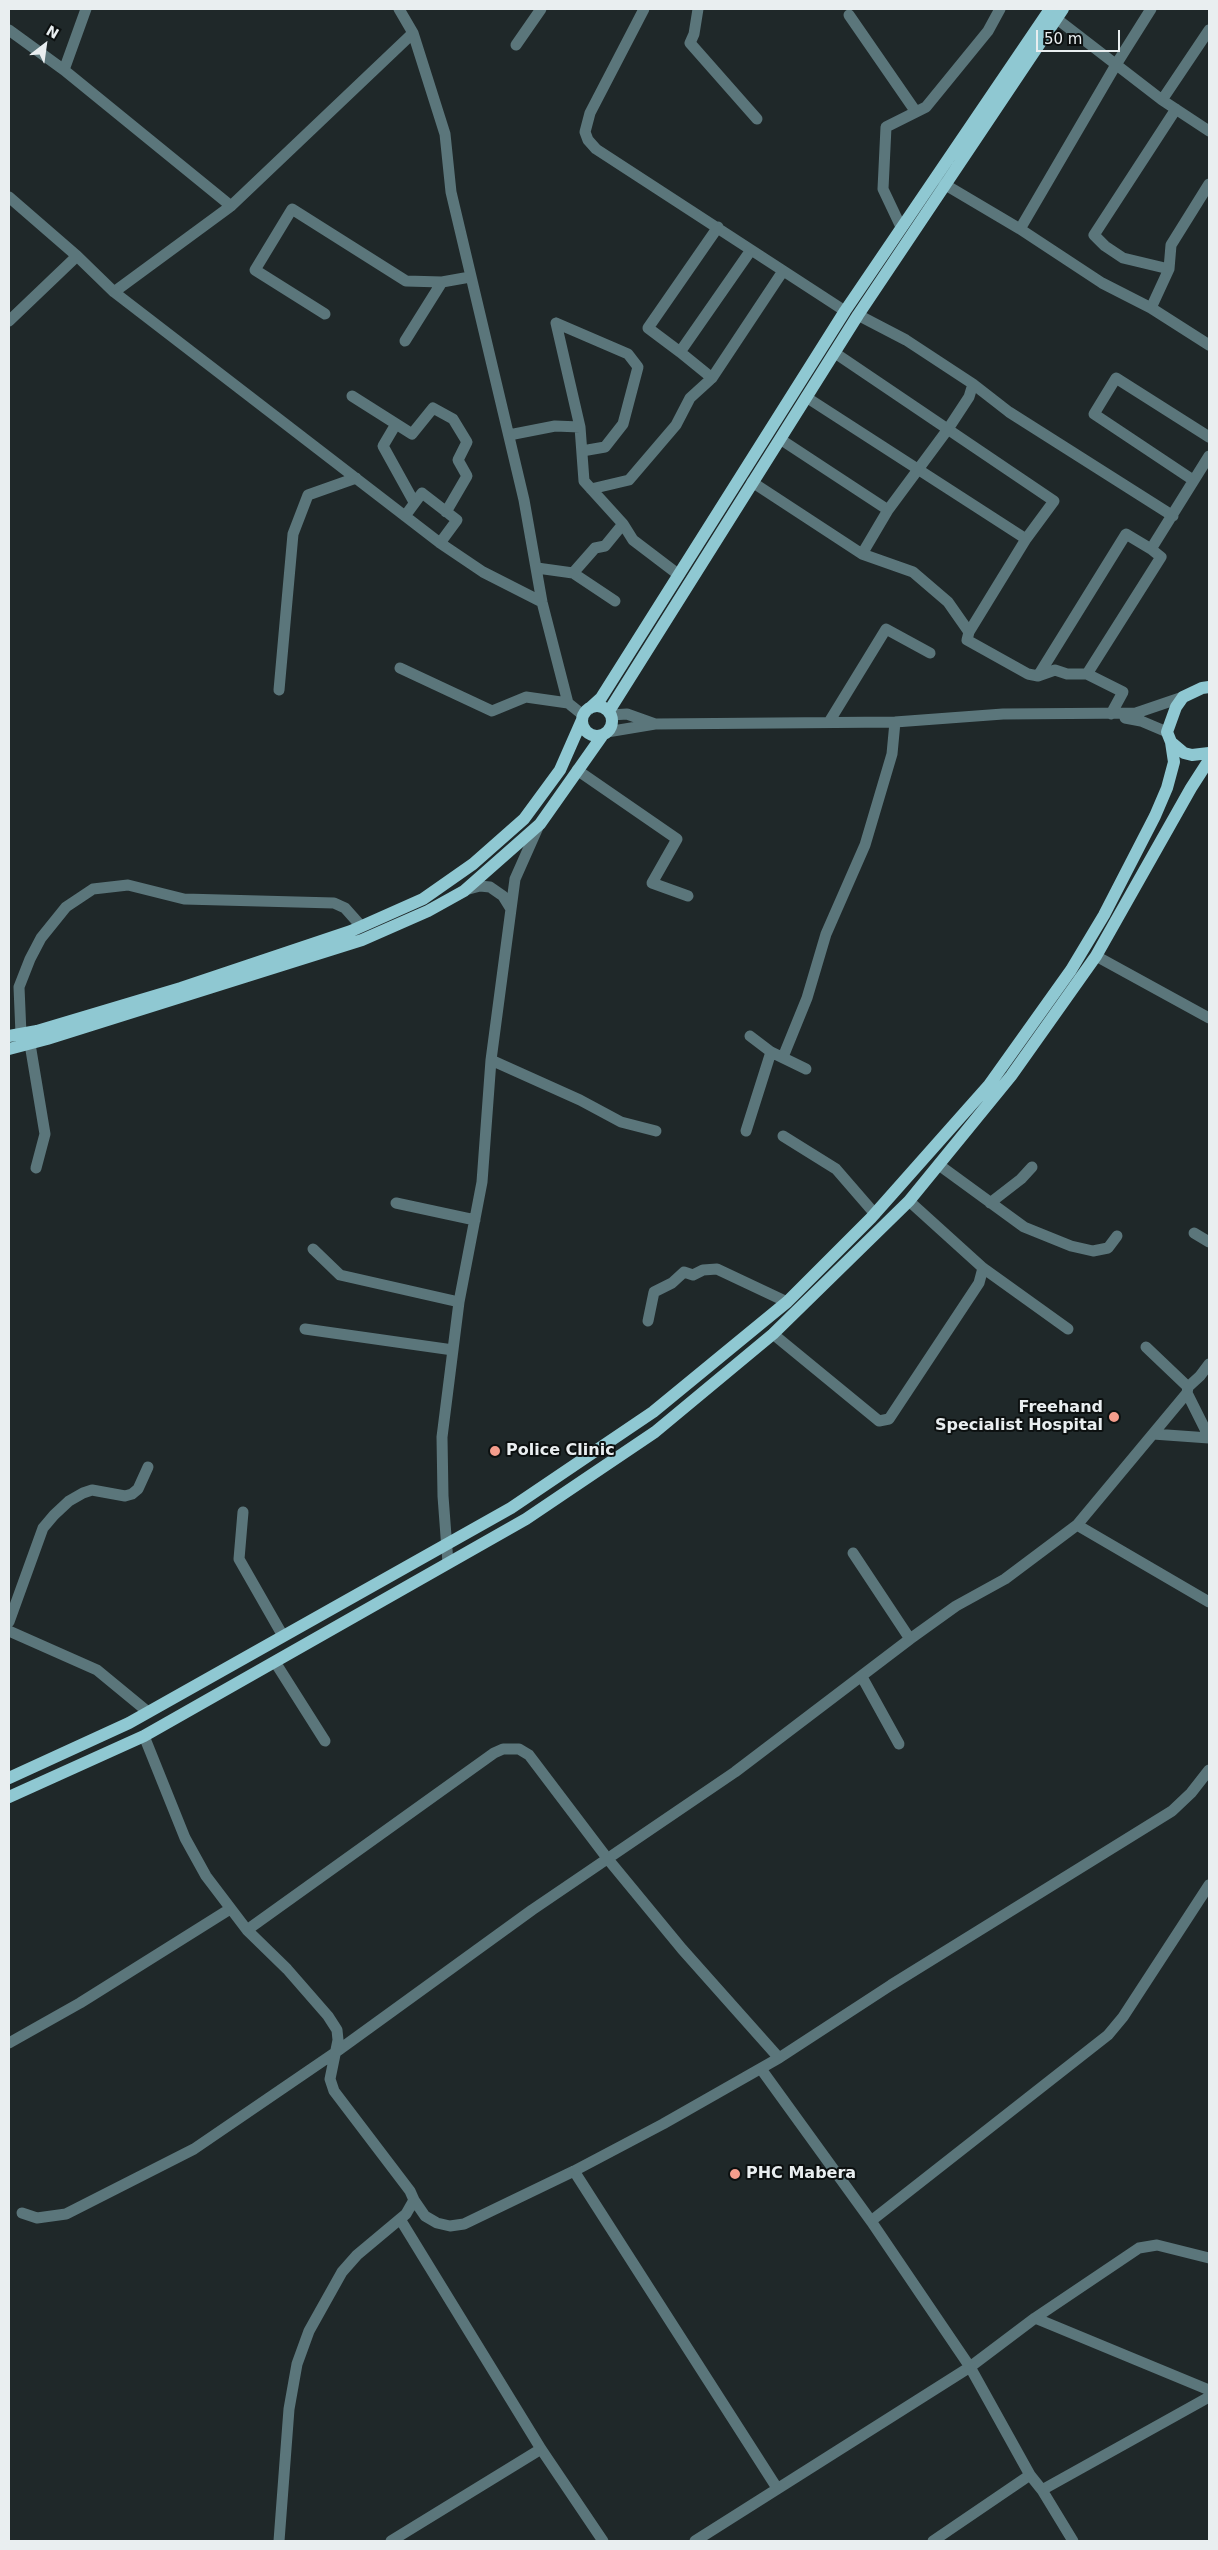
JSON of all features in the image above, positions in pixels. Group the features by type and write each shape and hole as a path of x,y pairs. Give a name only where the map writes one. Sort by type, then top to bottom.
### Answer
{"main road":[{"path":"610,713 752,482 858,315 1056,12"},
{"path":"15,1035 37,1031 181,988 361,926 424,899 449,883 524,819 560,770 585,714 601,698 845,312 901,227 1056,12"},
{"path":"9,1778 129,1724 511,1508 618,1438 653,1412 787,1302 875,1214 989,1085 1071,970 1104,915 1156,816 1167,788 1174,762 1169,737 1176,707 1183,697 1207,686"},
{"path":"9,1049 362,940 428,911 464,891 540,824 612,722 610,713 602,707 585,714"},
{"path":"585,714 588,734 605,734"},
{"path":"1169,737 1184,753 1192,755 1209,753"},
{"path":"9,1797 144,1736 526,1519 655,1432 692,1404 773,1334 909,1201 1011,1076 1096,956 1191,788 1209,760"}],"street":[{"path":"64,70 86,9"},
{"path":"400,9 413,33 445,134 450,192 509,435 537,568 542,602 568,703"},
{"path":"516,45 541,9"},
{"path":"644,9 586,122 588,140 596,149 718,227 845,312"},
{"path":"698,9 694,34 690,43 757,119"},
{"path":"901,227 883,189 886,127 926,107 988,31 1000,9"},
{"path":"1020,229 1117,63 1151,9"},
{"path":"1056,12 1162,100 1209,131"},
{"path":"849,15 916,112"},
{"path":"9,30 64,70 231,206"},
{"path":"1162,100 1209,30"},
{"path":"114,292 231,206 413,33"},
{"path":"1169,269 1123,258 1105,246 1094,235 1176,109"},
{"path":"944,184 1020,229 1102,283 1151,308 1209,344"},
{"path":"1151,308 1169,269 1171,245 1209,184"},
{"path":"9,197 77,256 114,292 440,543 483,572 542,602"},
{"path":"325,314 255,270 292,209 406,281 442,282 470,277"},
{"path":"712,378 648,328 718,227"},
{"path":"680,352 751,250"},
{"path":"9,320 77,256"},
{"path":"591,489 629,480 676,424 690,398 712,378 783,270"},
{"path":"405,341 442,282"},
{"path":"858,315 906,340 973,384 1009,412 1173,516"},
{"path":"582,451 605,447 623,424 638,367 628,354 556,323 580,427 584,481 623,524 633,540 679,575"},
{"path":"835,353 1054,501 1026,538 969,632 967,640 1028,674 1038,676 1055,670 1067,674 1087,674 1123,692 1111,714"},
{"path":"1193,480 1094,414 1116,378 1209,437"},
{"path":"862,554 888,510 920,470 948,429 969,396 973,384"},
{"path":"352,396 412,434 433,408 453,419 467,442 458,460 467,476 446,512"},
{"path":"806,397 1026,538"},
{"path":"396,424 383,446 414,502"},
{"path":"509,435 555,426 580,427"},
{"path":"780,439 888,510"},
{"path":"1151,549 1209,456"},
{"path":"279,690 293,534 308,495 356,478"},
{"path":"752,482 862,554 913,572 948,602 969,632"},
{"path":"405,516 422,493 457,520 440,543"},
{"path":"573,573 595,548 605,546 623,524"},
{"path":"1038,676 1126,534 1161,557 1087,674"},
{"path":"537,568 573,573 615,601"},
{"path":"829,722 886,629 930,654"},
{"path":"400,668 492,711 526,697 568,703 585,714"},
{"path":"605,734 655,724 895,722 1003,714 1136,713 1183,697"},
{"path":"610,713 627,714 655,724"},
{"path":"1111,714 1141,721 1169,737"},
{"path":"782,1057 807,998 826,934 865,845 892,754 895,722"},
{"path":"577,770 677,839 652,883 688,896"},
{"path":"448,1563 443,1496 442,1437 459,1302 482,1182 491,1060 511,909 518,872 540,824"},
{"path":"15,1035 19,987 30,959 42,938 66,907 93,889 128,885 184,899 334,903 345,908 361,926"},
{"path":"464,891 480,886 490,887 503,896 511,909"},
{"path":"1096,956 1209,1018"},
{"path":"750,1036 771,1052 806,1069"},
{"path":"30,1044 45,1134 36,1168"},
{"path":"746,1130 771,1052"},
{"path":"491,1060 580,1100 621,1122 656,1131"},
{"path":"782,1136 836,1169 875,1214"},
{"path":"939,1165 1024,1227 1071,1246 1093,1250 1108,1248 1117,1236"},
{"path":"990,1203 1021,1179 1032,1167"},
{"path":"909,1201 983,1268 1068,1330"},
{"path":"396,1203 475,1220"},
{"path":"1194,1233 1209,1242"},
{"path":"313,1249 340,1275 459,1302"},
{"path":"773,1334 879,1421 889,1419 979,1283 983,1268"},
{"path":"648,1321 654,1292 672,1283 684,1272 693,1275 703,1270 717,1269 787,1302"},
{"path":"305,1329 454,1350"},
{"path":"1146,1347 1187,1390 1209,1438 1153,1434"},
{"path":"22,2213 37,2218 66,2214 194,2149 336,2052 607,1858 735,1772 956,1606 1005,1579 1077,1525 1209,1364"},
{"path":"9,1622 42,1528 69,1501 83,1493 92,1490 125,1496 132,1494 138,1489 148,1467"},
{"path":"243,1512 239,1559 283,1636"},
{"path":"1077,1525 1209,1602"},
{"path":"853,1553 910,1639"},
{"path":"9,1631 97,1670 148,1712"},
{"path":"275,1662 325,1741"},
{"path":"862,1677 899,1744"},
{"path":"144,1736 185,1838 206,1876 247,1930 287,1969 328,2016 337,2030 336,2052 330,2069 330,2079 334,2091 410,2191 425,2216 437,2223 450,2226 464,2224 574,2172 761,2069 891,1985 1172,1811 1191,1793 1209,1770"},
{"path":"247,1930 503,1748 519,1749 529,1755 607,1858 682,1949 779,2058"},
{"path":"871,2221 986,2128 1036,2093 1108,2035 1123,2017 1209,1885"},
{"path":"9,2043 80,2002 230,1909"},
{"path":"761,2069 871,2221 970,2367 1030,2475 1042,2490 1073,2541"},
{"path":"574,2172 777,2488"},
{"path":"279,2541 290,2409 298,2364 309,2331 342,2272 357,2255 400,2219 410,2208 414,2200"},
{"path":"400,2219 542,2448 603,2541"},
{"path":"695,2541 970,2367 1035,2318 1139,2248 1157,2245 1209,2258"},
{"path":"1035,2318 1209,2390"},
{"path":"1042,2490 1209,2397"},
{"path":"391,2541 542,2448"},
{"path":"933,2541 1030,2475"}],"place":[{"name":"Freehand Specialist Hospital","path":"1114,1417"},
{"name":"Police Clinic","path":"495,1451"},
{"name":"PHC Mabera","path":"735,2174"}]}
